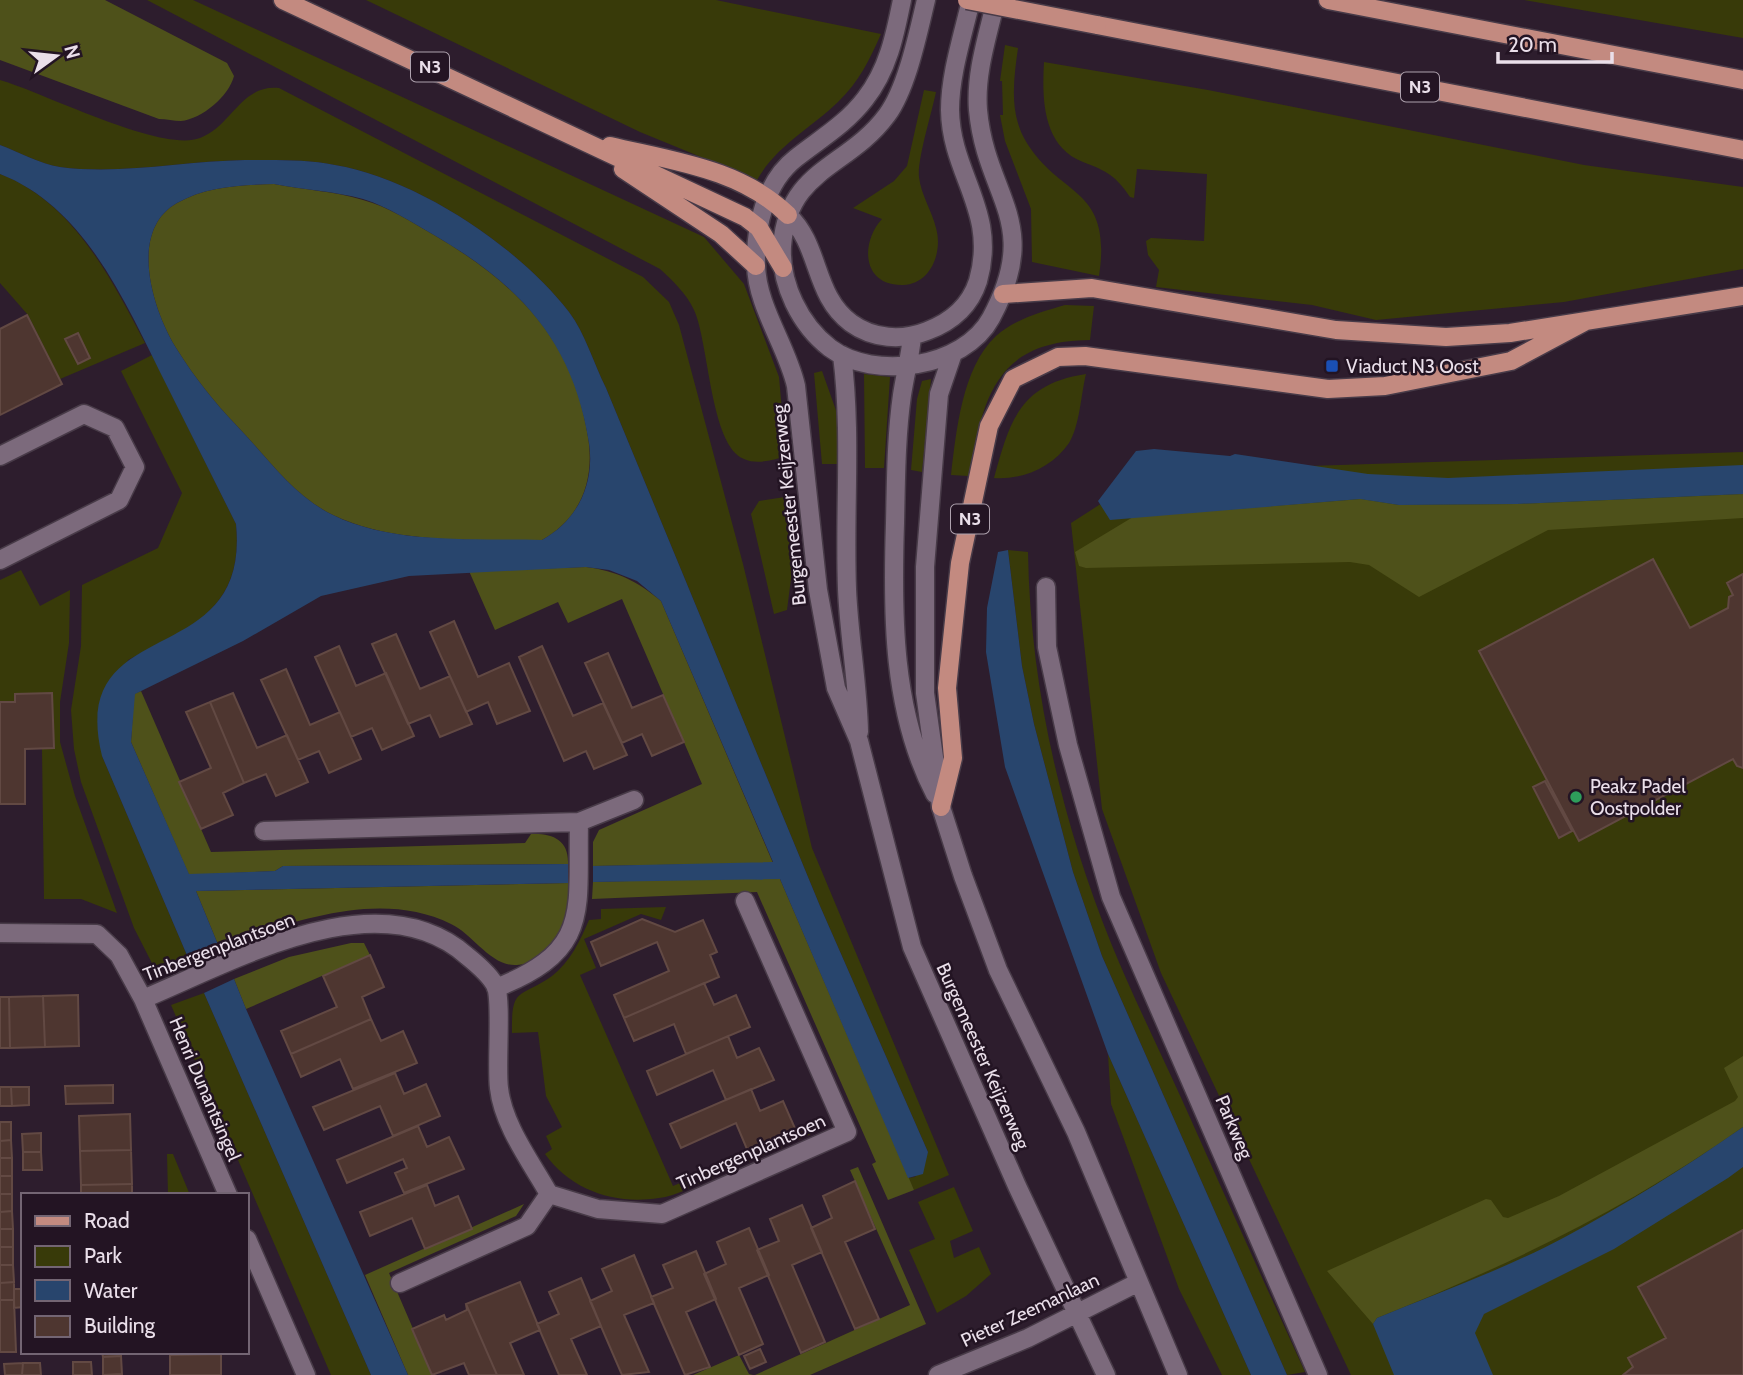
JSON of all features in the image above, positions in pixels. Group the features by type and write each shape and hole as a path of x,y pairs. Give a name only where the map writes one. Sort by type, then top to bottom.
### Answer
{"main road":[{"name":"N3","path":"283,0 744,217 759,228 783,268"},
{"name":"N3","path":"969,0 1743,150"},
{"path":"1328,0 1743,79"},
{"name":"N3","path":"576,138 705,168 768,195 788,215"},
{"name":"N3","path":"576,138 722,234 756,266"},
{"name":"N3","path":"1003,294 1091,288 1336,330 1446,337 1510,333 1743,296"},
{"name":"N3","path":"941,807 953,758 947,688 960,563 989,426 1013,379 1058,357 1085,356 1328,389 1385,386 1511,361 1584,322"}],"street":[{"name":"Burgemeester Keijzerweg","path":"902,0 893,43 882,73 867,98 850,118 794,159 778,176 768,195 759,228 756,266 768,312 791,363 796,386 820,602 836,688 859,741 912,947 1106,1375"},
{"path":"926,0 914,51 889,113 858,147 808,180 788,215 782,247 783,268 793,300 806,322 830,348 842,355 878,365 909,366 953,353 989,322 1003,294 1012,264 1012,233 1004,195 981,127 978,108 982,65 996,0"},
{"path":"788,215 802,228 809,241 826,296 841,315 865,331 884,337 912,337 955,316 969,301 982,264 983,228 952,130 950,110 969,0"},
{"path":"912,337 902,395 895,489 895,627 903,704 912,740 919,764 941,807 998,970 1076,1132 1178,1375"},
{"path":"941,807 925,693 925,567 939,394 953,353"},
{"name":"Burgemeester Keijzerweg","path":"842,355 849,429 847,587 858,690 859,741"},
{"path":"0,456 84,414 115,428 135,467 119,499 0,559"},
{"name":"Parkweg","path":"1046,587 1047,648 1068,745 1111,897 1318,1375"},
{"path":"264,831 579,822 634,800"},
{"path":"400,1283 527,1226 549,1194 516,1137 499,1090 496,988 531,974 562,949 572,928 577,904 579,822"},
{"name":"Tinbergenplantsoen","path":"549,1194 598,1209 662,1214 847,1132 745,901"},
{"name":"Tinbergenplantsoen","path":"143,999 297,936 349,926 424,928 449,939 477,963 496,988"},
{"name":"Henri Dunantsingel","path":"0,933 97,934 119,955 143,999 227,1193"},
{"path":"248,1241 306,1375"},
{"name":"Pieter Zeemanlaan","path":"938,1375 1077,1314 1139,1282"}],"green space":[{"path":"0,0 105,0 227,63 234,76 227,91 206,111 181,121 159,119 0,60"},
{"path":"147,0 193,0 704,237 744,284 779,377 786,456 754,462 744,459 733,450 717,415 694,310 683,293 660,269"},
{"path":"366,0 716,0 881,34 852,86 827,112 784,147 757,180 640,132"},
{"path":"1524,0 1743,0 1743,38"},
{"path":"1005,45 1018,48 1014,105 1024,138 1038,158 1080,195 1098,224 1101,246 1099,276 1032,262 1031,209 1005,141 1000,115 1003,115 1000,81"},
{"path":"1044,62 1208,90 1584,165 1743,187 1743,269 1564,302 1376,320 1312,305 1156,287 1159,270 1148,255 1146,241 1151,238 1204,241 1207,174 1137,169 1134,198 1130,197 1110,175 1069,155 1059,145 1047,119 1043,91"},
{"path":"0,80 131,130 182,140 200,138 211,132 255,92 279,88 643,277 669,302 679,325 743,564 812,848 949,1175 914,1190 908,1178 915,1177 928,1152 820,906 589,349 575,320 548,287 494,240 432,200 367,173 335,165 290,160 245,160 83,169 37,161 0,145"},
{"path":"924,90 936,92 922,148 919,177 936,228 938,247 933,265 921,279 903,285 889,283 879,278 869,261 870,240 882,219 853,208 894,181 907,166"},
{"path":"0,174 49,203 69,223 103,268 145,343 60,379 28,315 0,283"},
{"path":"274,184 352,197 391,211 464,253 515,294 536,317 569,371 588,437 590,453 587,483 576,509 567,521 542,540 463,540 408,536 356,524 319,507 293,487 213,399 178,351 160,316 149,273 153,233 162,216 188,197 224,188"},
{"path":"1065,305 1094,306 1090,340 1059,343 1034,350 1015,362 1000,378 989,398 974,447 969,476 951,475 963,401 975,365 985,349 1011,325"},
{"path":"152,355 236,524 236,553 232,576 222,595 209,611 192,625 128,660 102,756 189,960 158,975 134,928 81,782 74,749 71,710 81,646 82,585 158,548 182,493 121,371"},
{"path":"822,371 838,416 837,464 822,464 814,373"},
{"path":"864,374 890,377 884,468 865,468"},
{"path":"1086,374 1076,427 1062,452 1036,471 1015,477 994,478 1006,439 1021,408 1046,386"},
{"path":"931,379 922,472 911,470 917,399 922,381"},
{"path":"1743,452 1743,1375 1351,1375 1161,973 1102,809 1071,523 1152,471"},
{"path":"1743,494 1743,518 1548,530 1419,597 1369,565 1350,562 1086,568 1079,566 1075,552 1133,517 1361,499 1399,505 1517,504"},
{"path":"785,497 793,563 787,610 774,614 751,514 759,501"},
{"path":"1008,550 1028,552 1030,602 1042,701 1063,800 1093,896 1128,983 1305,1372 1287,1375 1102,956 1073,872 1034,724 1022,666"},
{"path":"586,567 626,578 661,601 773,863 593,866 593,842 599,830 702,784 622,599 568,623 558,602 495,630 469,571"},
{"path":"21,570 40,606 70,590 69,643 60,702 60,742 75,796 117,913 81,899 44,899 42,749 54,748 52,693 16,694 15,702 0,702 0,580"},
{"path":"141,691 211,852 525,843 531,834 539,834 553,837 563,844 568,864 283,866 275,871 189,875 131,742 134,694"},
{"path":"780,879 914,1190 888,1200 872,1164 876,1162 757,892 592,899 593,882"},
{"path":"568,883 567,908 558,934 541,956 517,965 490,956 451,924 423,914 394,909 334,913 275,928 219,947 196,891"},
{"path":"666,907 661,920 641,914 584,939 596,968 580,975 673,1186 826,1121 818,1131 678,1193 642,1200 610,1197 581,1186 567,1177 545,1154 552,1149 546,1136 562,1127 546,1096 538,1032 512,1033 513,1007 520,995 552,976 564,964 589,920 601,919 601,909"},
{"path":"351,943 364,943 370,955 246,1009 234,979 289,957"},
{"path":"204,993 371,1375 331,1375 171,1005"},
{"path":"1108,1054 1251,1375 1222,1375 1179,1289 1111,1104"},
{"path":"1743,1056 1743,1127 1655,1184 1566,1233 1474,1277 1377,1318 1373,1324 1327,1271 1486,1199 1491,1200 1503,1217 1508,1218 1559,1196 1735,1101 1738,1097 1724,1068"},
{"path":"167,1154 173,1154 189,1193 168,1193"},
{"path":"858,1167 926,1324 810,1375 755,1375 910,1305 850,1170"},
{"path":"954,1187 973,1231 950,1241 954,1258 979,1247 991,1274 966,1296 937,1313 909,1250 935,1239 918,1202"},
{"path":"524,1204 516,1216 389,1273 433,1375 408,1375 365,1275"},
{"path":"739,1355 749,1374 753,1375 693,1375"}],"water":[{"path":"0,145 45,163 83,169 129,169 245,160 301,161 335,165 367,173 432,200 494,240 548,287 575,320 606,388 820,906 928,1152 923,1174 908,1178 780,879 593,882 593,866 773,862 661,601 637,581 609,570 586,567 409,576 321,596 243,641 135,694 131,742 189,874 275,871 283,866 568,864 568,883 196,891 219,947 189,960 102,756 98,710 110,679 133,658 191,625 216,603 233,571 236,524 137,325 102,264 58,211 31,190 0,174","holes":["274,184 363,199 400,215 465,254 492,274 517,296 538,320 556,346 570,374 589,443 586,486 574,511 555,532 542,540 463,539 408,536 357,525 319,507 293,487 206,390 178,351 160,316 149,273 153,233 162,216 188,197 236,186"]},
{"path":"1154,449 1230,456 1235,454 1368,474 1448,478 1743,465 1743,494 1517,504 1399,505 1360,499 1110,520 1098,501 1136,451"},
{"path":"1008,550 1022,666 1034,724 1073,872 1102,956 1287,1375 1251,1375 1108,1054 1005,767 986,652 987,608 998,552"},
{"path":"234,979 408,1375 371,1375 204,993"},
{"path":"1743,1127 1743,1167 1728,1178 1614,1249 1484,1314 1475,1333 1493,1375 1394,1375 1373,1324 1377,1318 1496,1270 1565,1237 1656,1185"}],"building":[{"path":"27,315 62,384 0,415 0,329"},
{"path":"78,333 90,358 78,364 65,339"},
{"path":"1653,559 1690,628 1728,608 1729,597 1733,595 1727,583 1743,574 1743,768 1737,766 1733,759 1579,841 1479,651"},
{"path":"454,621 478,677 509,663 530,711 497,724 488,702 466,712 430,632"},
{"path":"396,634 420,689 450,676 472,724 440,737 430,715 408,724 372,644"},
{"path":"339,646 356,686 386,673 414,736 382,750 372,728 351,737 315,657"},
{"path":"542,646 573,716 603,703 627,755 594,769 586,751 564,761 519,657"},
{"path":"608,653 632,708 663,695 684,742 652,756 642,734 622,743 585,663"},
{"path":"286,669 310,725 340,712 361,759 329,773 319,751 298,760 261,680"},
{"path":"52,693 54,748 25,749 25,804 0,804 0,702 15,702 15,694"},
{"path":"233,693 257,748 287,735 308,782 276,796 266,774 244,783 210,702"},
{"path":"210,702 244,783 223,793 233,815 201,829 179,782 211,768 186,712"},
{"path":"1545,781 1572,831 1559,838 1533,787"},
{"path":"642,919 675,932 703,920 717,952 710,955 719,977 624,1018 614,995 669,971 657,942 601,966 591,942"},
{"path":"370,955 384,987 362,997 371,1019 291,1054 281,1031 337,1007 323,976"},
{"path":"704,983 714,1005 736,995 750,1027 686,1054 674,1024 634,1041 624,1018"},
{"path":"78,995 79,1046 45,1047 43,996"},
{"path":"43,996 45,1047 10,1048 9,997"},
{"path":"0,997 9,997 10,1048 0,1048"},
{"path":"371,1019 381,1041 403,1031 417,1063 353,1089 340,1059 301,1077 291,1054"},
{"path":"728,1036 737,1058 759,1048 774,1080 726,1100 713,1070 657,1095 647,1071"},
{"path":"395,1073 404,1094 426,1084 440,1116 393,1136 380,1106 324,1130 313,1107"},
{"path":"113,1085 113,1103 66,1104 65,1086"},
{"path":"0,1087 11,1087 12,1106 0,1106"},
{"path":"11,1087 29,1087 29,1105 12,1106"},
{"path":"751,1089 760,1111 783,1101 797,1133 749,1154 736,1123 681,1148 670,1124"},
{"path":"130,1114 131,1150 80,1151 79,1116"},
{"path":"0,1122 11,1122 11,1140 0,1141"},
{"path":"418,1126 427,1147 449,1137 464,1169 404,1193 395,1173 407,1168 403,1159 347,1183 337,1160"},
{"path":"41,1133 41,1152 23,1152 22,1134"},
{"path":"11,1140 12,1158 0,1158 0,1141"},
{"path":"131,1150 132,1184 81,1185 80,1151"},
{"path":"23,1152 41,1152 42,1170 23,1170"},
{"path":"0,1158 12,1158 12,1176 0,1176"},
{"path":"0,1176 12,1176 12,1194 0,1194"},
{"path":"855,1181 875,1229 845,1242 879,1319 855,1329 811,1228 832,1218 823,1196"},
{"path":"132,1184 132,1193 81,1193 81,1185"},
{"path":"427,1185 435,1206 458,1196 472,1229 425,1249 412,1218 370,1236 360,1212"},
{"path":"0,1194 12,1194 12,1211 0,1212"},
{"path":"802,1205 822,1252 792,1265 825,1342 801,1353 757,1250 779,1241 770,1219"},
{"path":"12,1211 13,1229 0,1229 0,1212"},
{"path":"749,1228 769,1275 739,1288 763,1344 739,1355 704,1274 726,1264 717,1242"},
{"path":"0,1229 13,1229 13,1247 0,1247"},
{"path":"1743,1230 1743,1375 1623,1375 1633,1367 1628,1358 1666,1338 1638,1287"},
{"path":"0,1247 13,1247 13,1265 0,1265"},
{"path":"696,1251 716,1299 686,1312 710,1367 685,1375 651,1297 673,1288 663,1265"},
{"path":"634,1255 654,1303 624,1315 649,1372 622,1375 590,1301 612,1291 602,1269"},
{"path":"0,1265 13,1265 14,1282 0,1283"},
{"path":"581,1278 601,1326 571,1339 587,1375 559,1375 537,1324 559,1314 549,1292"},
{"path":"14,1282 14,1300 0,1300 0,1283"},
{"path":"520,1282 540,1330 510,1343 524,1375 497,1375 466,1304"},
{"path":"14,1289 21,1289 21,1307 14,1308"},
{"path":"0,1300 14,1300 16,1352 0,1352"},
{"path":"466,1304 497,1375 469,1375 464,1363 432,1375 412,1329 444,1315 446,1320 467,1310"},
{"path":"760,1349 766,1362 750,1369 744,1356"},
{"path":"102,1354 121,1354 121,1356 103,1357"},
{"path":"221,1354 221,1375 170,1375 170,1355"},
{"path":"121,1356 122,1374 103,1375 103,1357"},
{"path":"73,1362 91,1362 92,1375 73,1375"},
{"path":"23,1363 22,1375 5,1375 4,1364"},
{"path":"23,1363 40,1363 41,1375 22,1375"}],"place":[{"name":"Viaduct N3 Oost","path":"1332,366"},
{"name":"Peakz Padel Oostpolder","path":"1576,797"}]}
